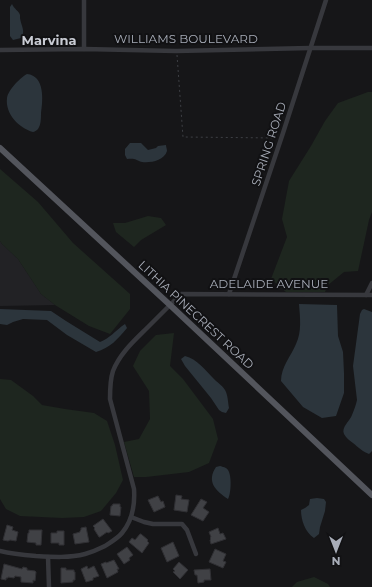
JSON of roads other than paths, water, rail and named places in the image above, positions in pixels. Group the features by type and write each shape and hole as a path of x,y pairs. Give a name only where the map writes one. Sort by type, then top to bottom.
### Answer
{"main road":[{"name":"LITHIA PINECREST ROAD","path":"2,150 170,305 372,495"}],"street":[{"path":"84,0 84,49"},
{"name":"SPRING ROAD","path":"229,294 282,138 326,0"},
{"name":"WILLIAMS BOULEVARD","path":"0,50 84,49 176,51 372,48"},
{"path":"366,295 372,283"},
{"name":"ADELAIDE AVENUE","path":"0,551 12,554 70,557 86,554 99,549 122,533 131,517 135,499 134,489 110,399 110,384 113,372 129,345 181,294 372,295"},
{"path":"131,517 153,524 182,524 187,530 196,554"},
{"path":"48,557 49,587"}],"district":[{"name":"Marvina","path":"49,40"}]}
